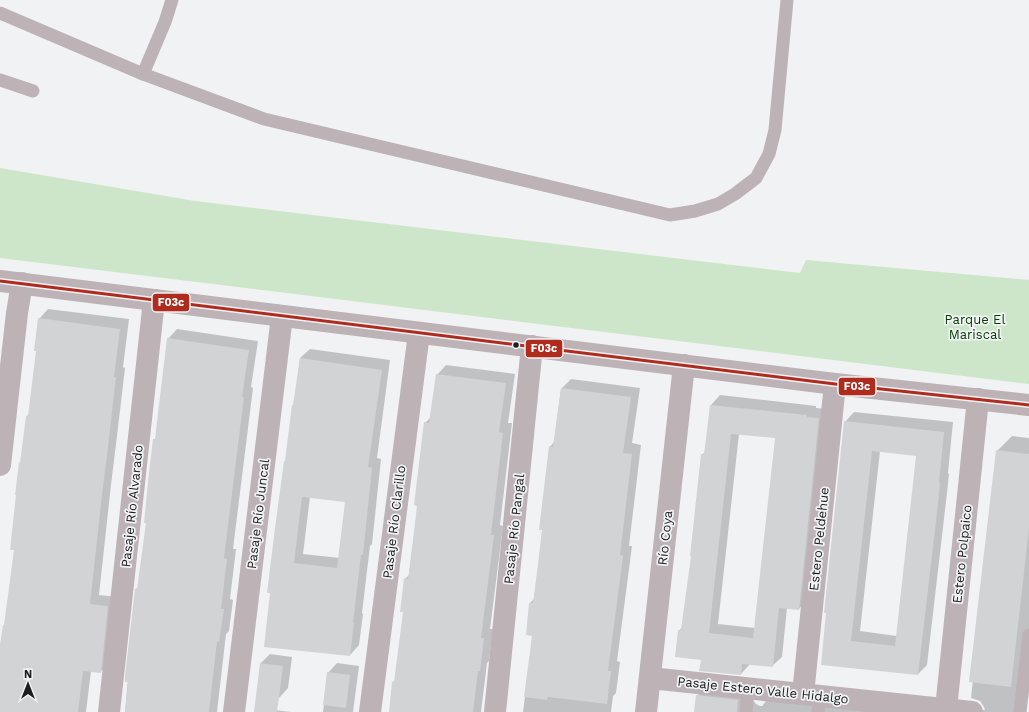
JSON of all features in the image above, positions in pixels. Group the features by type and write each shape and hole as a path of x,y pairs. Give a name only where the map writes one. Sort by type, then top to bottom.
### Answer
{"street":[{"path":"0,280 835,384 1029,405"},
{"path":"0,465 22,283"},
{"name":"Pasaje Río Alvarado","path":"109,712 154,300"},
{"name":"Pasaje Río Juncal","path":"234,712 282,316"},
{"name":"Pasaje Río Clarillo","path":"370,712 419,333"},
{"name":"Pasaje Río Pangal","path":"495,712 532,346"},
{"name":"Río Coya","path":"646,712 684,365"},
{"name":"Estero Peldehue","path":"813,701 835,384"},
{"name":"Estero Polpaico","path":"946,709 978,399"},
{"name":"Pasaje Estero Valle Hidalgo","path":"650,678 748,688 813,701 884,708 946,709 972,712"}],"lane":[{"path":"143,74 165,22 172,0"},
{"path":"0,13 143,74 264,119 670,215 696,211 718,204 735,194 756,178 769,154 776,130 787,0"},
{"path":"0,80 33,91"},
{"path":"1020,712 1029,636"},
{"path":"746,712 748,688"}],"green space":[{"name":"Parque El Mariscal","path":"0,168 195,201 800,273 806,260 1029,280 1029,384 0,258"}],"building":[{"path":"38,318 120,329 114,377 116,377 90,604 108,606 101,673 83,671 78,712 0,712 0,645 14,550 10,550 15,495 26,416 28,416 36,351 34,351"},
{"path":"167,338 249,350 242,397 244,397 224,558 227,559 221,609 224,609 219,642 217,641 209,712 125,712 128,682 125,682 125,676 135,589 137,589 146,523 144,523 149,472 153,439 155,439"},
{"path":"300,358 382,370 368,467 372,468 350,656 264,647 270,593 267,593 284,461","holes":["302,497 345,502 337,568 294,563"]},
{"path":"436,374 506,383 499,432 503,433 491,535 494,535 481,638 484,638 480,671 478,671 473,712 389,712 403,612 400,612 404,578 408,579 413,540 417,506 414,505 424,422 429,423"},
{"path":"561,388 631,397 623,453 632,454 620,555 623,556 608,671 611,671 607,704 548,697 547,700 524,697 532,636 526,635 529,603 533,603 542,530 539,530 549,446 553,447"},
{"path":"710,405 807,415 807,417 819,418 799,610 779,608 773,667 742,664 741,675 699,671 701,660 675,657 678,630 681,630 691,556 701,454 704,455","holes":["731,434 775,438 753,638 709,633"]},
{"path":"844,421 944,432 938,504 918,675 821,665 826,613 824,613","holes":["872,451 916,456 895,646 851,641"]},
{"path":"996,450 1029,454 1029,528 1011,687 969,682"},
{"path":"260,663 283,666 277,712 254,712"},
{"path":"327,672 350,675 346,708 323,705"},
{"path":"696,695 738,700 737,712 694,712"}],"transit line":[{"name":"F03c","path":"0,281 835,384 1029,405"}]}
